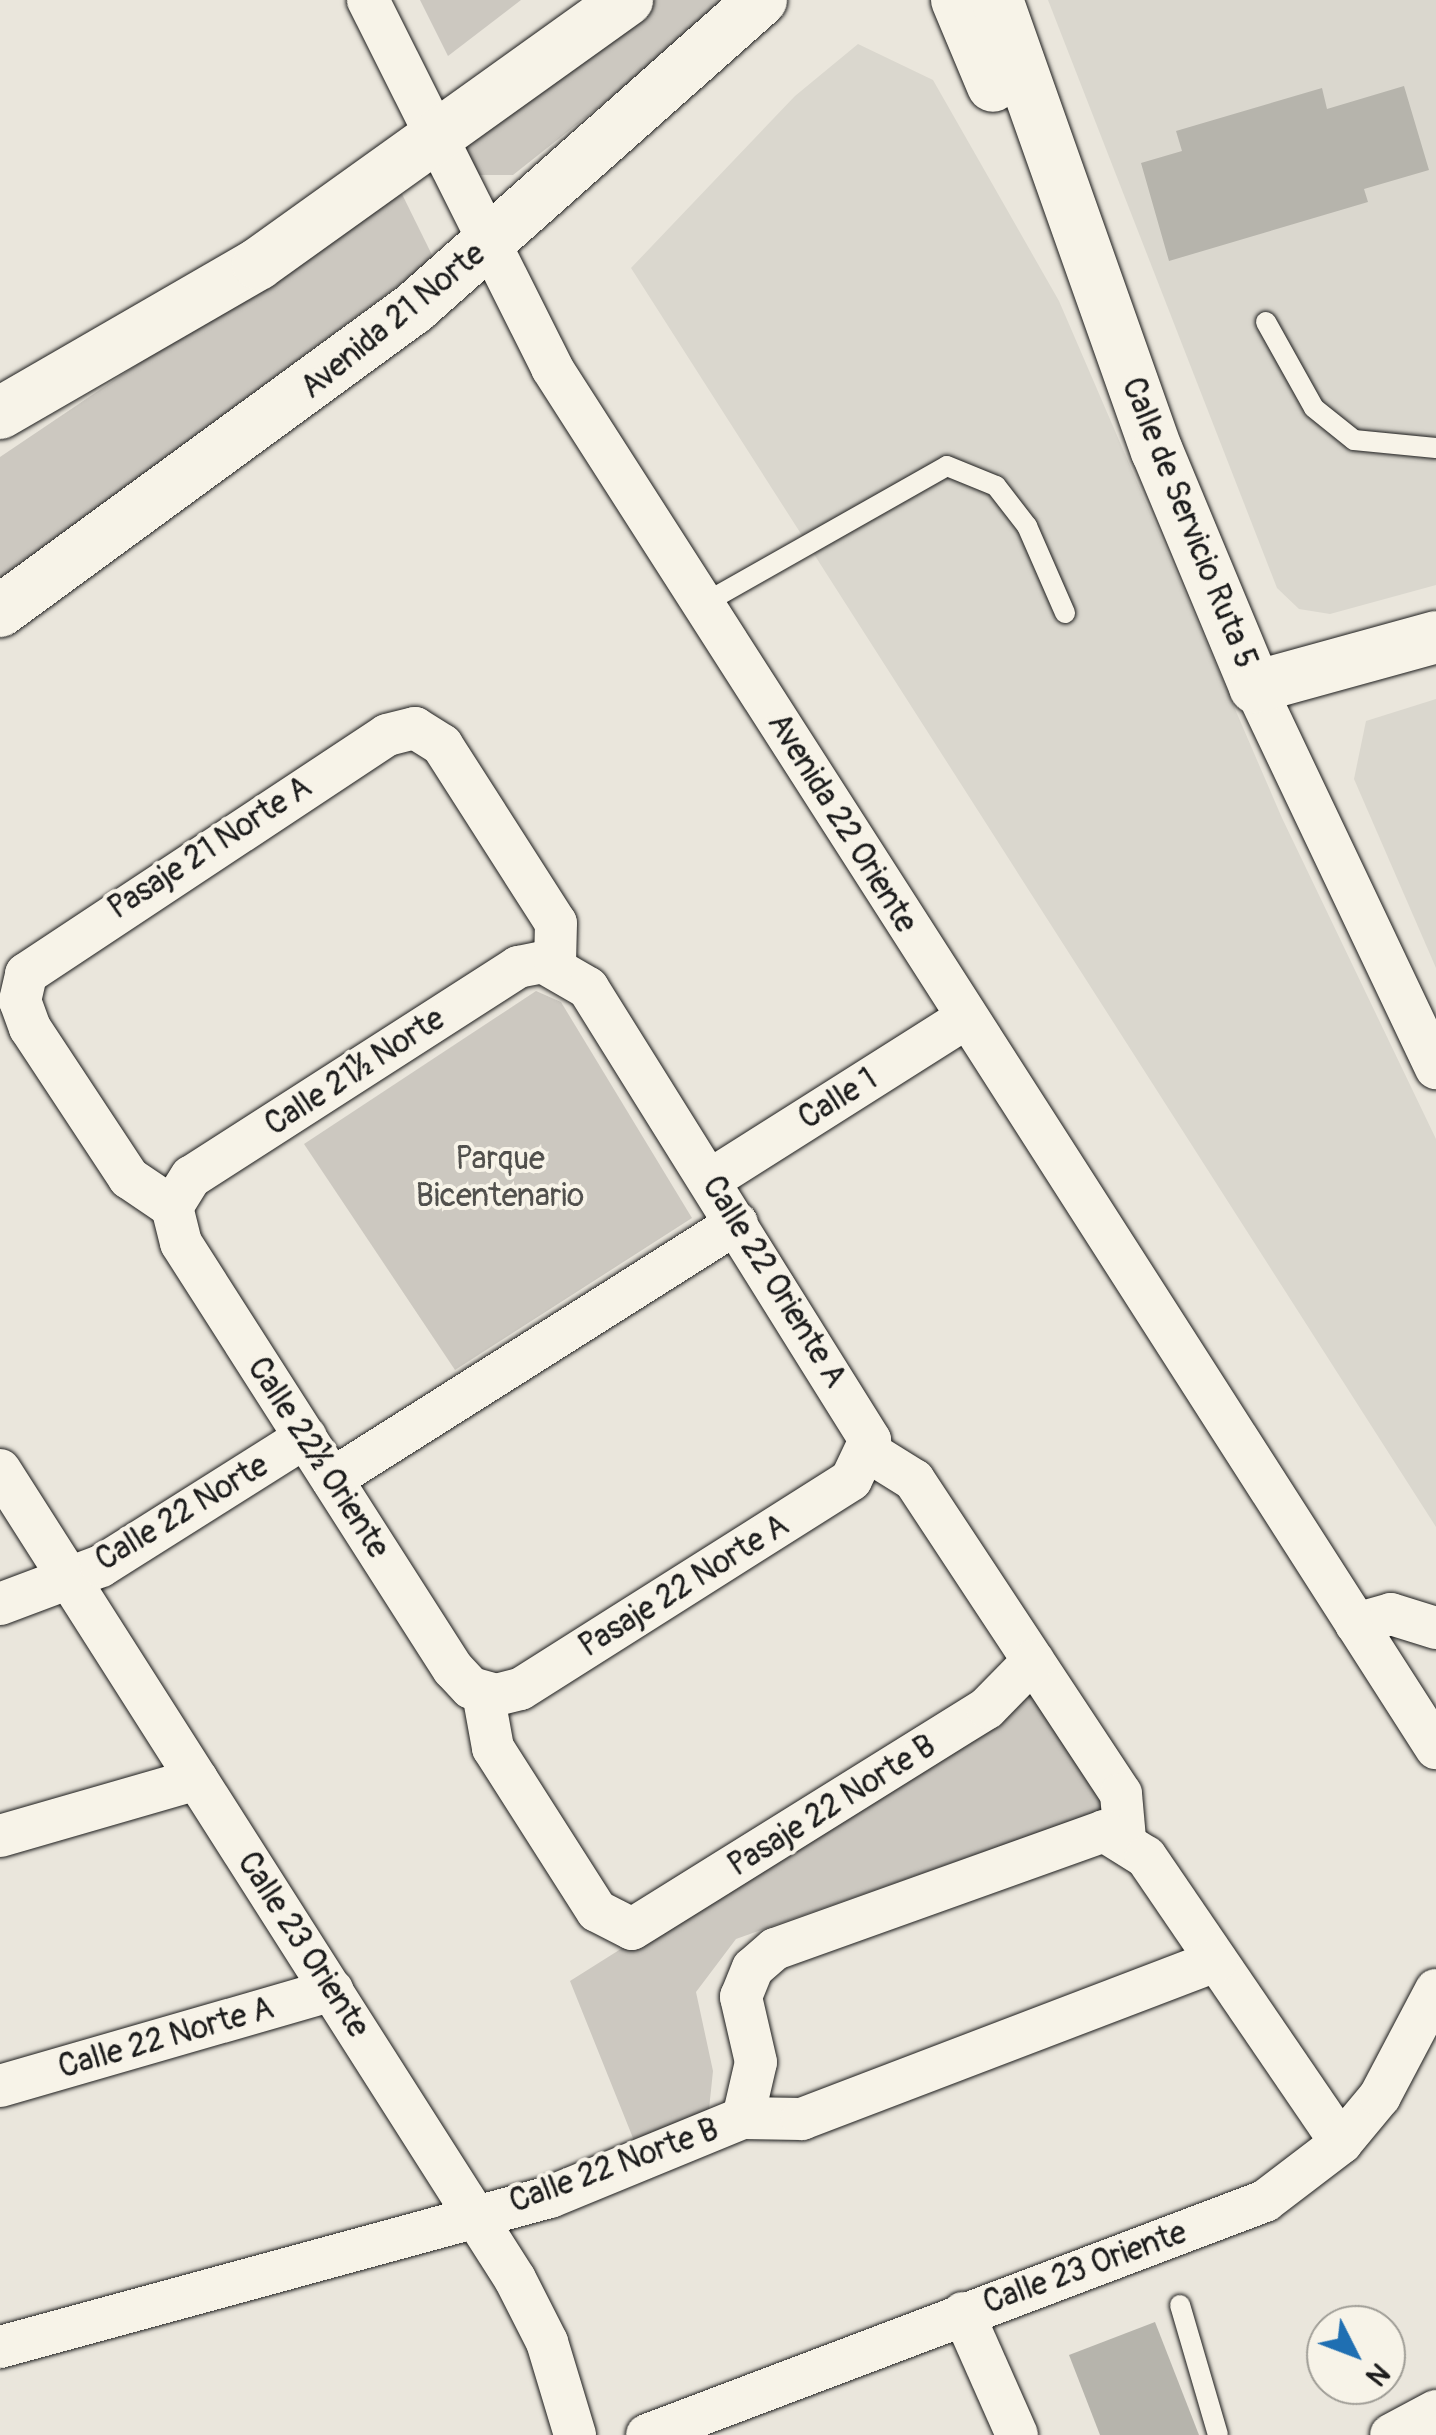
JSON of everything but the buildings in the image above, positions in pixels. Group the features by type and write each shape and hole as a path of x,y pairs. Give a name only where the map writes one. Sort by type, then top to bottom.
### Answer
{"street":[{"name":"Avenida 22 Oriente","path":"368,0 486,246 703,604 1436,1748"},
{"path":"0,414 258,264 436,142 627,0"},
{"name":"Avenida 21 Norte","path":"0,611 252,434 486,246 761,0"},
{"path":"921,0 989,77"},
{"name":"Calle de Servicio Ruta 5","path":"957,0 1070,267 1122,352"},
{"name":"Calle de Servicio Ruta 5","path":"997,0 1122,352 1255,687 1436,637"},
{"path":"1255,687 1436,1068"},
{"name":"Pasaje 21 Norte A","path":"172,1207 130,1178 23,1015 20,988 47,952 387,735 415,728 442,746 556,923 555,963"},
{"name":"Calle 22 Oriente A","path":"555,963 588,988 860,1418 869,1452"},
{"name":"Calle 21½ Norte","path":"172,1207 191,1177 518,967 555,963"},
{"name":"Calle 1","path":"710,1180 966,1018"},
{"name":"Calle 22½ Oriente","path":"172,1207 174,1232 460,1680 483,1693"},
{"path":"332,1479 737,1223"},
{"name":"Calle 22 Norte","path":"0,1604 68,1578 306,1438"},
{"path":"869,1452 914,1480 1121,1794 1125,1839 1216,1961 1341,2143"},
{"name":"Pasaje 22 Norte A","path":"483,1693 520,1690 850,1480 869,1452"},
{"name":"Calle 23 Oriente","path":"0,1470 473,2211 547,2342 575,2435"},
{"path":"1356,1624 1391,1614 1436,1628"},
{"name":"Pasaje 22 Norte B","path":"483,1693 493,1748 597,1911 618,1928 644,1924 987,1708 1033,1661"},
{"path":"0,1836 197,1779"},
{"path":"744,2118 756,2062 741,1998 753,1968 775,1949 1104,1832 1125,1839"},
{"name":"Calle 22 Norte B","path":"0,2347 473,2211 550,2197 744,2118 802,2119 1216,1961"},
{"name":"Calle 22 Norte A","path":"0,2086 332,1990"},
{"name":"Calle 23 Oriente","path":"648,2435 1265,2200 1341,2143 1406,2059 1436,1990"},
{"path":"963,2313 1017,2435"},
{"path":"1391,2435 1436,2411"}],"lane":[{"path":"1266,322 1314,408 1354,440 1436,448"},
{"path":"703,604 947,466 996,486 1027,526 1065,612"},
{"path":"1180,2305 1218,2435"}],"shaded area":[{"path":"1048,0 1436,0 1436,585 1330,614 1299,609 1277,588"},
{"path":"858,44 933,80 1059,301 1282,818 1436,1139 1436,1527 631,268 795,96"},
{"path":"1436,699 1436,968 1354,779 1366,721"}],"green space":[{"path":"420,0 521,0 448,56"},
{"path":"655,0 734,0 513,175 470,175 457,154 472,128"},
{"path":"399,188 434,259 0,581 0,457"},
{"name":"Parque Bicentenario","path":"536,991 561,1002 692,1218 455,1370 304,1144"},
{"path":"1030,1691 1107,1808 736,1939 696,1992 713,2071 708,2119 635,2143 570,1981"}]}
